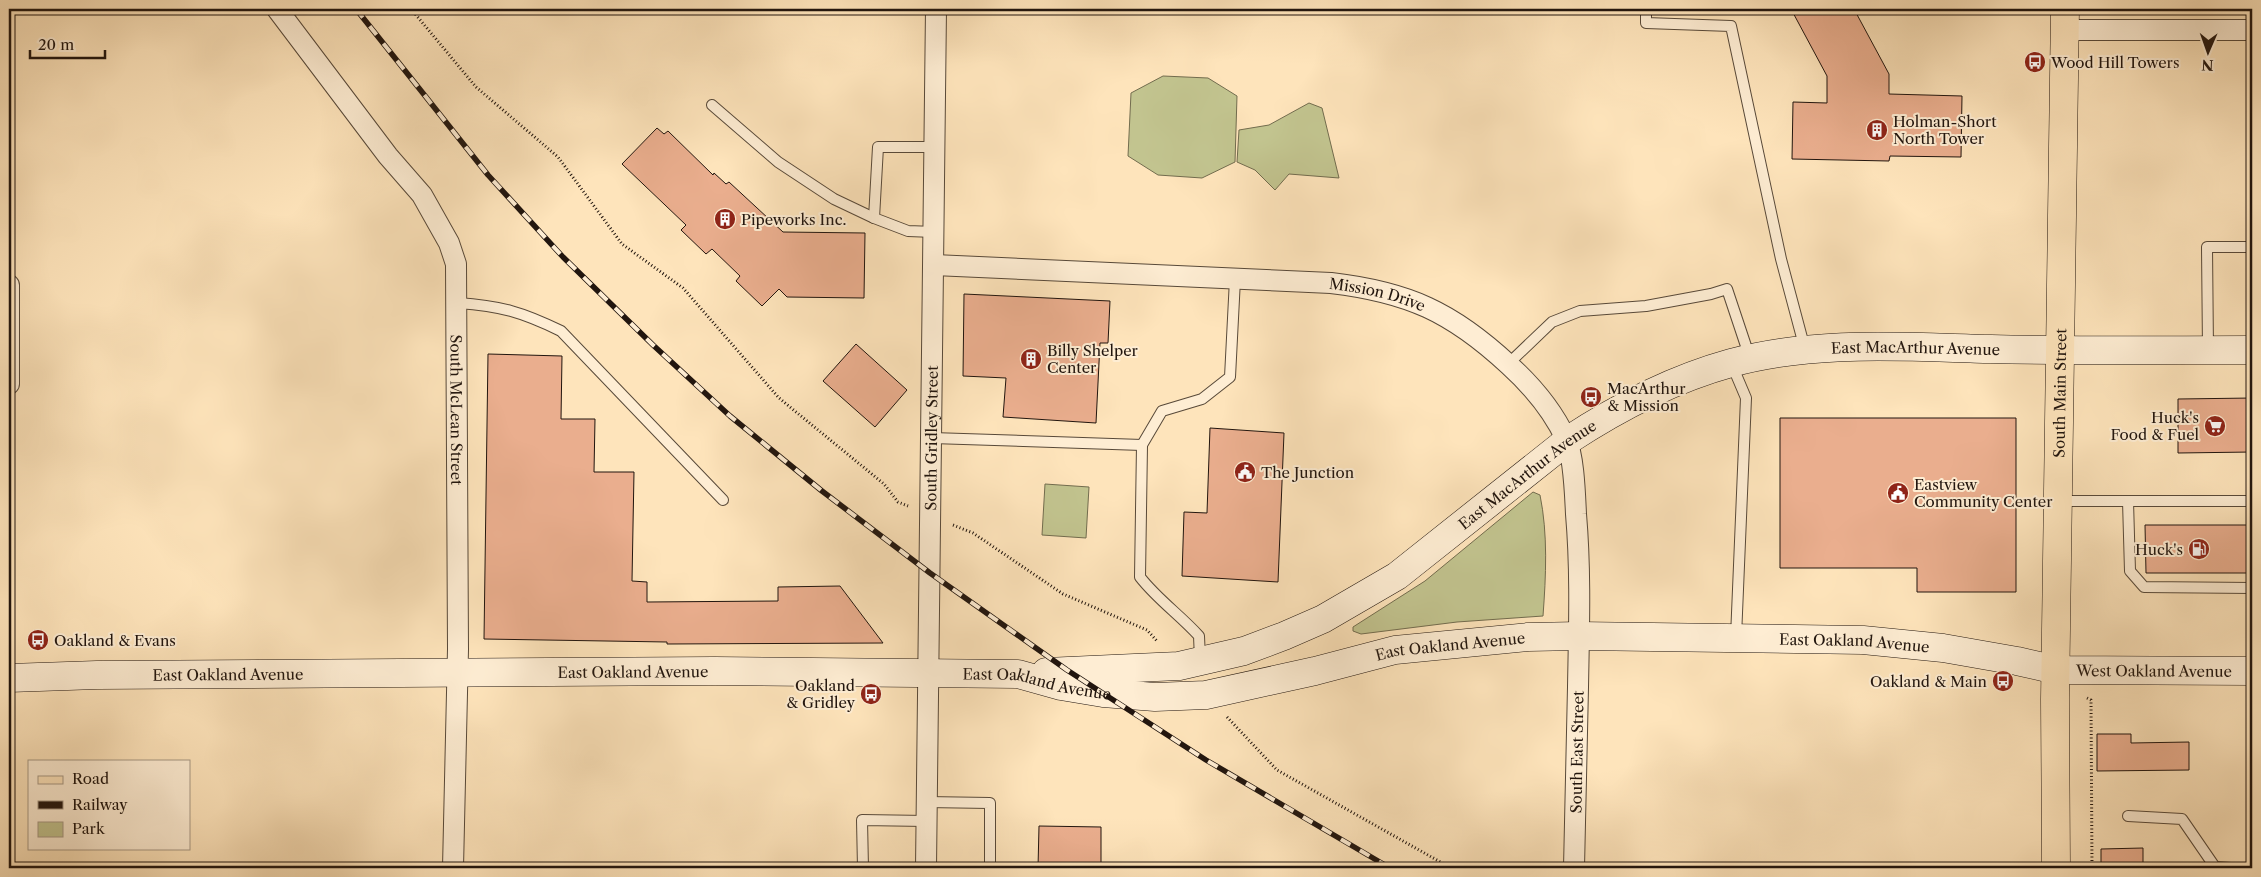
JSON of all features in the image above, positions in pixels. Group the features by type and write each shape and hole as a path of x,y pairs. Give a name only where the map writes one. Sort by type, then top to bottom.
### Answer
{"main road":[{"name":"South Main Street","path":"2056,868 2068,696 2056,670 2062,350 2065,19"},
{"name":"East MacArthur Avenue","path":"1018,674 1179,666 1244,651 1284,636 1323,619 1397,576 1567,440 1634,402 1698,374 1741,361 1805,349 1855,346 2062,350 2252,350"},
{"name":"East Oakland Avenue","path":"9,678 97,675 715,671 1018,674 1061,686 1155,697 1206,695 1297,675 1395,650 1528,637 1579,636 1864,640 1943,648 2056,670"},
{"name":"West Oakland Avenue","path":"2056,670 2252,672"}],"street":[{"name":"South McLean Street","path":"276,9 388,156 422,195 448,243 456,264 458,303 457,674 452,868"},
{"name":"South Gridley Street","path":"926,868 936,9"},
{"path":"2065,19 2252,30"},
{"name":"Mission Drive","path":"934,265 1332,283 1385,292 1412,301 1461,324 1508,364 1538,396 1567,440 1573,478 1580,555 1579,636"},
{"path":"9,285 9,384"},
{"name":"South East Street","path":"1574,868 1579,636"}],"lane":[{"path":"1646,9 1646,23 1731,26 1781,259 1805,349"},
{"path":"712,105 778,162 834,199 874,218 908,231 934,232"},
{"path":"874,218 878,146 935,147"},
{"path":"2208,350 2207,247 2252,247"},
{"path":"1200,661 1199,636 1153,593 1140,577 1142,445 1162,411 1202,398 1230,377 1235,278"},
{"path":"1508,364 1552,322 1580,311 1646,306 1727,289 1746,398 1736,638"},
{"path":"458,303 494,305 530,315 561,331 723,500"},
{"path":"932,438 1142,445"},
{"path":"2059,501 2252,501"},
{"path":"2128,501 2130,571 2144,587 2252,588"},
{"path":"862,868 862,820 990,803 990,868"},
{"path":"2128,816 2182,819 2215,867 2230,868"}],"path":[{"path":"2068,696 2091,700 2092,868"}],"green space":[{"path":"1163,76 1208,78 1237,96 1235,162 1202,178 1158,175 1128,156 1131,93"},
{"path":"1309,103 1322,108 1339,178 1289,174 1275,190 1255,170 1237,162 1239,130 1269,125"},
{"path":"1045,484 1089,487 1086,538 1042,535"},
{"path":"1533,492 1540,495 1543,510 1545,570 1543,616 1457,622 1361,634 1353,631 1353,627 1425,581"}],"building":[{"name":"Holman-Short North Tower","path":"1791,9 1854,9 1889,74 1889,94 1962,96 1961,157 1890,156 1889,161 1792,159 1793,102 1827,103 1827,76"},
{"name":"Pipeworks Inc.","path":"657,128 664,134 668,131 713,175 714,173 726,184 729,182 783,232 865,233 864,298 787,297 779,289 762,306 736,281 740,276 712,249 706,254 681,230 686,225 622,164"},
{"name":"Billy Shelper Center","path":"964,294 1110,301 1108,343 1100,343 1096,423 1003,417 1006,378 963,376"},
{"path":"856,344 907,390 875,427 823,381"},
{"path":"488,354 562,356 561,419 595,419 594,472 634,472 632,581 647,582 647,602 778,601 778,587 840,586 883,643 667,644 667,642 484,639"},
{"name":"Huck's Food & Fuel","path":"2252,398 2252,452 2178,453 2178,399"},
{"name":"Eastview Community Center","path":"1780,418 2016,418 2016,592 1917,592 1917,568 1780,568"},
{"name":"The Junction","path":"1210,428 1284,433 1278,582 1182,576 1184,512 1207,513"},
{"name":"Huck's","path":"2145,525 2252,525 2252,573 2146,573"},
{"path":"2097,734 2131,734 2131,743 2189,742 2189,770 2097,771"},
{"path":"1039,826 1101,827 1101,868 1038,868"},
{"path":"2143,848 2143,868 2101,868 2101,849"}],"railway":[{"path":"356,9 488,175 563,257 653,345 730,416 822,491 930,573 1067,670 1206,760 1390,868"}],"place":[{"name":"Wood Hill Towers","path":"2035,62"},
{"name":"Holman-Short North Tower","path":"1877,130"},
{"name":"Pipeworks Inc.","path":"725,219"},
{"name":"Billy Shelper Center","path":"1031,359"},
{"name":"MacArthur & Mission","path":"1591,397"},
{"name":"Huck's Food & Fuel","path":"2215,426"},
{"name":"The Junction","path":"1245,472"},
{"name":"Eastview Community Center","path":"1898,493"},
{"name":"Huck's","path":"2199,549"},
{"name":"Oakland & Evans","path":"38,640"},
{"name":"Oakland & Main","path":"2003,681"},
{"name":"Oakland & Gridley","path":"871,694"}]}
